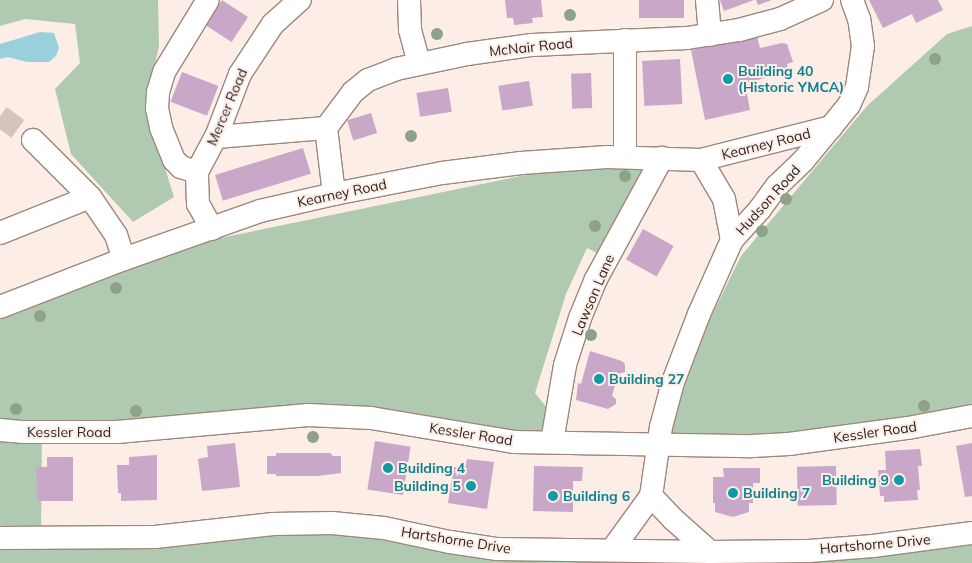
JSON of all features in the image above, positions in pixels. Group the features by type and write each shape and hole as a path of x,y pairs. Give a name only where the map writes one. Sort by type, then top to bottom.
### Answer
{"street":[{"path":"208,0 164,72 158,92 157,108 161,126 174,160 181,167 197,172 198,204 212,229"},
{"name":"Mercer Road","path":"197,172 216,137 240,74 261,39 286,10 300,0"},
{"path":"409,0 410,30 419,64"},
{"path":"707,0 710,35"},
{"name":"McNair Road","path":"326,128 345,100 368,80 396,69 532,45 687,38 710,35 739,30 780,19 822,0"},
{"name":"Hudson Road","path":"612,550 651,496 658,446 672,382 699,314 732,240 760,209 777,186 803,161 849,106 861,72 862,34 852,0"},
{"path":"625,40 625,157"},
{"name":"Kearney Road","path":"0,307 124,259 260,211 334,194 442,174 521,163 625,157 701,160 831,127"},
{"path":"216,137 326,128 334,194"},
{"path":"33,140 90,197 116,235 124,259"},
{"name":"Lawson Lane","path":"552,442 565,365 580,318 596,279 662,158"},
{"name":"Kearney Road","path":"701,160 724,199 732,240"},
{"path":"0,232 90,197"},
{"name":"Kessler Road","path":"0,430 24,432 117,432 308,415 371,418 410,423 482,438 515,442 658,446 789,444 972,416"},
{"path":"651,496 673,519 710,552"},
{"name":"Hartshorne Drive","path":"0,538 155,537 273,524 332,523 384,528 450,542 497,549 710,552 818,550 934,539 972,533"}],"green space":[{"path":"0,0 158,0 159,46 146,106 174,197 133,222 71,154 55,89 80,63 75,24 25,19 0,26"},
{"path":"972,26 972,418 902,432 668,438 699,341 741,256 867,106 947,34"},
{"path":"645,168 597,253 587,248 566,294 535,393 547,408 542,431 509,433 321,412 42,430 41,538 302,522 612,550 972,531 972,563 0,563 0,315 201,242 535,173"}],"water":[{"path":"40,32 54,33 59,48 56,56 49,62 27,62 8,57 0,59 0,44"}],"building":[{"path":"222,0 248,17 232,42 206,25"},
{"path":"505,0 541,0 543,17 532,18 533,23 514,25 513,18 507,18"},
{"path":"639,0 684,0 684,18 639,18"},
{"path":"720,0 754,0 724,11"},
{"path":"756,0 772,0 758,5"},
{"path":"869,0 938,0 943,10 916,23 912,14 883,28"},
{"name":"Building 40 (Historic YMCA)","path":"757,36 760,48 782,43 787,44 793,62 787,64 789,72 745,83 750,110 705,120 691,50"},
{"path":"680,59 682,104 644,106 642,61"},
{"path":"182,72 218,86 207,116 171,102"},
{"path":"591,73 592,108 572,109 571,74"},
{"path":"529,81 533,106 502,111 498,86"},
{"path":"448,88 452,112 420,117 416,93"},
{"path":"371,113 377,133 353,140 347,120"},
{"path":"303,148 311,174 223,201 215,175"},
{"path":"643,229 674,246 657,277 626,260"},
{"name":"Building 27","path":"590,351 622,361 625,364 625,372 618,374 612,396 616,399 616,404 608,409 576,400 578,383 581,384"},
{"name":"Building 4","path":"375,441 411,447 403,495 367,489"},
{"path":"235,443 240,487 202,491 198,459 208,457 207,446"},
{"path":"972,443 972,496 965,497 956,446"},
{"name":"Building 9","path":"920,449 922,466 918,466 920,490 917,490 918,500 884,502 884,496 880,496 878,470 886,470 885,451"},
{"path":"276,453 330,453 333,456 341,456 341,473 318,476 276,476 276,474 267,474 267,456 276,456"},
{"path":"157,455 157,500 121,501 121,493 118,493 117,465 129,465 129,457"},
{"path":"47,457 73,457 73,501 37,501 36,467 47,467"},
{"name":"Building 5","path":"467,459 494,462 487,509 448,503 454,467 465,468"},
{"name":"Building 6","path":"534,466 583,467 582,481 573,481 573,512 533,511"},
{"path":"836,466 837,505 798,506 797,467"},
{"name":"Building 7","path":"723,468 760,468 760,483 753,483 753,503 749,503 749,512 733,517 715,512 713,477 724,477"}],"tunnel":[{"path":"0,116 33,140"}],"place":[{"name":"Building 40 (Historic YMCA)","path":"728,79"},
{"name":"Building 27","path":"599,379"},
{"name":"Building 4","path":"388,468"},
{"name":"Building 9","path":"899,480"},
{"name":"Building 5","path":"471,486"},
{"name":"Building 7","path":"733,493"},
{"name":"Building 6","path":"553,496"}]}
